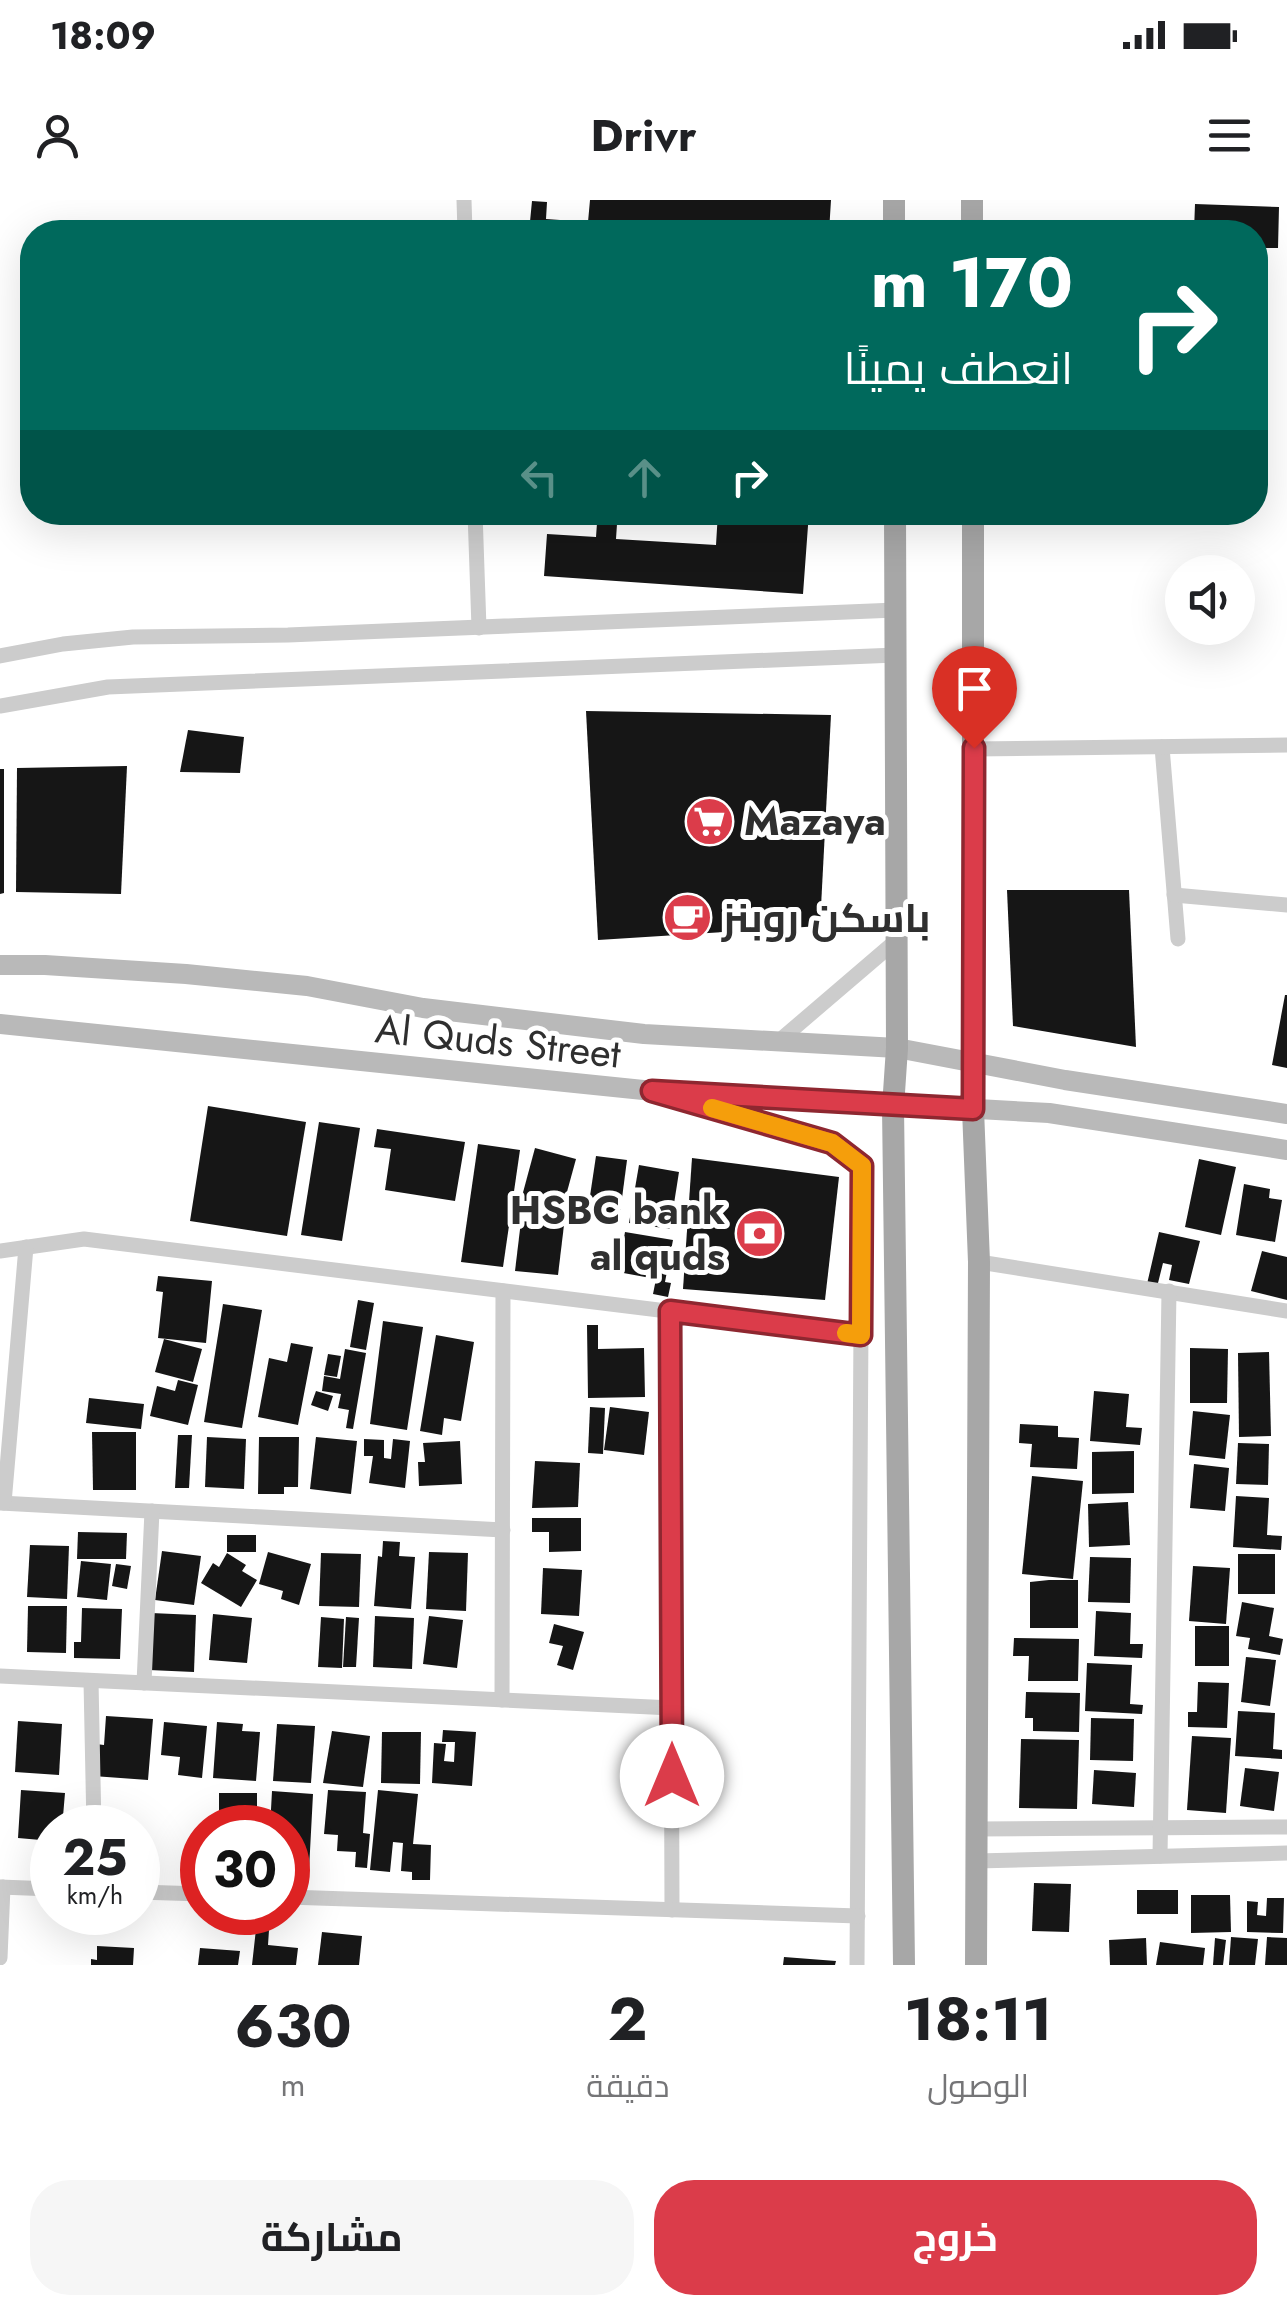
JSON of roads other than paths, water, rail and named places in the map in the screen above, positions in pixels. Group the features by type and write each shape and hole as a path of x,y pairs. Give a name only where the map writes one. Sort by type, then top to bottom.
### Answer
{"main road":[{"path":"895,525 898,1048 893,1107 904,1965"},
{"path":"973,525 973,1109 979,1262 976,1965"},
{"path":"0,965 45,964 308,986 423,1008 644,1034 898,1048 1065,1080 1287,1114"},
{"name":"Al Quds Street","path":"0,1024 652,1091 1049,1114 1287,1150"}],"street":[{"path":"475,525 479,628"},
{"path":"0,656 133,637 479,628 896,610"},
{"path":"0,706 108,687 896,654"},
{"path":"974,748 1287,746"},
{"path":"1162,747 1178,940"},
{"path":"1174,895 1287,905"},
{"path":"780,1041 897,940"},
{"path":"652,1091 832,1143 862,1166 857,1965"},
{"path":"0,1250 84,1239 861,1335"},
{"path":"26,1247 8,1359 2,1503 503,1530"},
{"path":"979,1262 1287,1311"},
{"path":"502,1700 503,1291"},
{"path":"1160,1856 1169,1291"},
{"path":"670,1311 672,1910"},
{"path":"144,1683 152,1511"},
{"path":"0,1676 672,1708"},
{"path":"92,1681 94,1805"},
{"path":"976,1829 1287,1826"},
{"path":"976,1860 1287,1854"},
{"path":"0,1958 2,1887 30,1888"},
{"path":"310,1898 858,1916"}],"place":[{"name":"Mazaya","path":"709,821"},
{"name":"باسكن روبنز","path":"687,918"},
{"name":"HSBC bank al quds","path":"760,1233"}]}
